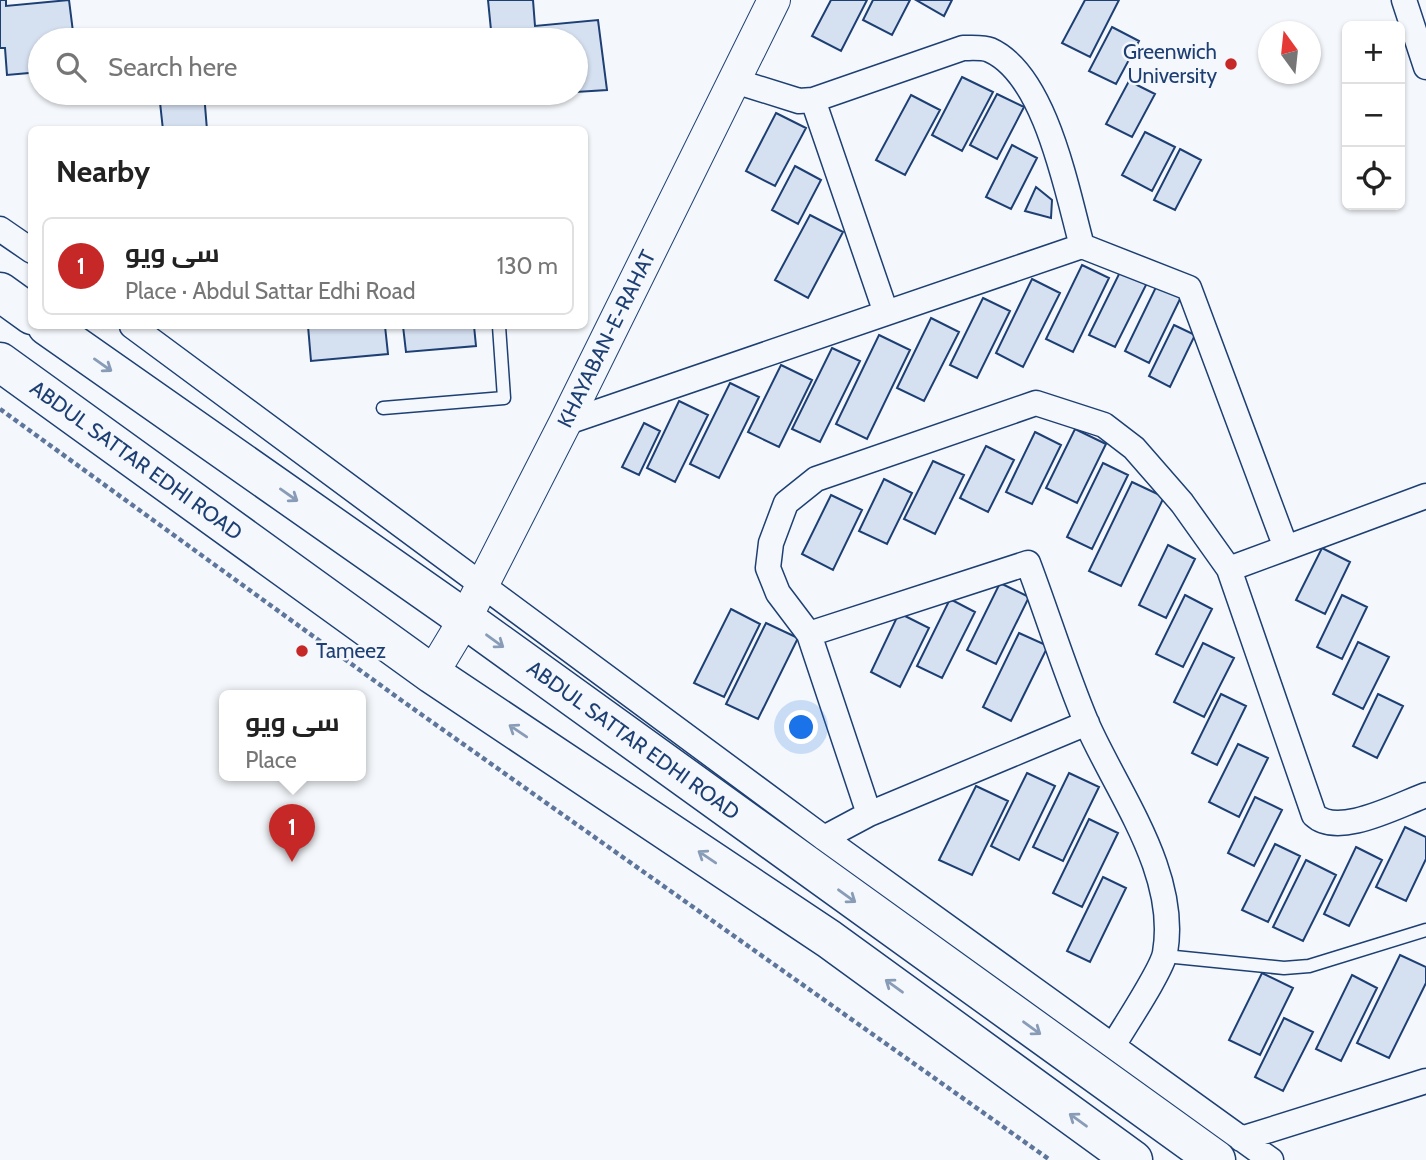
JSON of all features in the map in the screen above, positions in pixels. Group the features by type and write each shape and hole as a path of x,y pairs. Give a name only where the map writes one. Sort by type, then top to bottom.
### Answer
{"main road":[{"path":"0,292 28,312"},
{"name":"ABDUL SATTAR EDHI ROAD","path":"51,329 1229,1149"},
{"name":"ABDUL SATTAR EDHI ROAD","path":"0,362 432,674 829,939 1133,1160"}],"street":[{"name":"KHAYABAN-E-RAHAT","path":"432,674 465,619 565,423 774,0"},
{"path":"1404,0 1426,67"},
{"path":"735,81 799,101 813,100 963,48 988,49 1011,64 1031,92 1054,149 1082,246"},
{"path":"813,100 886,313"},
{"path":"0,229 28,249"},
{"path":"565,423 1082,246 1189,288 1286,548"},
{"path":"136,329 824,838 1113,1046 1229,1149 1271,1160"},
{"path":"869,814 809,634 778,593 768,568 771,543 786,503 816,479 1036,403 1104,425 1135,448 1182,503 1229,569 1314,815 1320,821 1342,825 1426,795"},
{"path":"1229,569 1426,496"},
{"path":"809,634 1028,563 1087,723 1146,847 1161,886 1168,921 1165,956 1113,1046"},
{"path":"824,838 869,814 1087,723"},
{"path":"1229,1149 1426,1081"}],"lane":[{"path":"383,408 504,398 499,329"},
{"path":"1165,956 1284,968 1309,966 1426,930"}],"path":[{"path":"0,409 444,731 1050,1160"}],"building":[{"path":"0,0 6,0 6,6 69,0 72,28 28,28 28,73 7,75 5,48 0,48"},
{"path":"488,0 533,0 535,26 598,20 607,90 588,91 588,28 491,28"},
{"path":"831,0 867,0 841,51 812,36"},
{"path":"873,0 910,0 892,35 863,20"},
{"path":"916,0 952,0 944,16"},
{"path":"1085,0 1119,0 1090,57 1062,43"},
{"path":"1112,27 1139,41 1116,84 1089,71"},
{"path":"962,77 993,92 962,151 932,135"},
{"path":"1129,81 1155,94 1132,137 1106,124"},
{"path":"997,94 1024,107 997,159 970,145"},
{"path":"911,95 940,110 905,175 876,160"},
{"path":"160,105 205,105 207,126 163,126"},
{"path":"776,113 806,128 775,186 746,171"},
{"path":"1145,132 1175,147 1152,191 1122,175"},
{"path":"1012,145 1037,158 1011,209 986,197"},
{"path":"1180,149 1201,160 1175,210 1154,200"},
{"path":"795,166 821,180 798,224 772,210"},
{"path":"1036,187 1052,200 1051,218 1025,211"},
{"path":"810,215 843,232 808,298 775,280"},
{"path":"1082,265 1109,278 1073,352 1046,339"},
{"path":"1122,268 1148,281 1115,347 1089,335"},
{"path":"1032,279 1060,293 1023,367 996,353"},
{"path":"1157,285 1181,297 1149,363 1125,351"},
{"path":"983,298 1010,311 977,378 950,365"},
{"path":"931,318 959,332 924,401 897,388"},
{"path":"1174,325 1195,335 1170,387 1149,376"},
{"path":"308,329 385,329 388,354 311,361"},
{"path":"403,329 474,329 476,346 406,352"},
{"path":"879,335 910,350 867,439 836,424"},
{"path":"832,348 860,361 820,442 792,429"},
{"path":"781,365 812,380 779,447 748,432"},
{"path":"730,383 759,397 719,478 690,464"},
{"path":"679,401 708,415 675,482 647,468"},
{"path":"644,423 660,431 639,475 622,467"},
{"path":"1075,429 1106,444 1077,503 1046,488"},
{"path":"1035,432 1061,445 1032,504 1006,492"},
{"path":"986,446 1014,460 988,512 960,498"},
{"path":"933,461 964,475 935,534 904,519"},
{"path":"1103,463 1128,475 1092,549 1067,537"},
{"path":"884,479 912,493 887,544 859,531"},
{"path":"1132,482 1164,497 1121,586 1089,571"},
{"path":"831,495 862,510 833,570 802,554"},
{"path":"1168,545 1195,559 1166,618 1139,605"},
{"path":"1322,548 1350,562 1325,614 1296,600"},
{"path":"1000,583 1029,597 996,664 967,650"},
{"path":"1185,595 1212,609 1183,667 1156,654"},
{"path":"1342,595 1367,607 1342,659 1317,647"},
{"path":"950,599 975,612 942,678 917,666"},
{"path":"731,609 760,624 724,697 694,683"},
{"path":"899,613 929,628 900,687 871,672"},
{"path":"766,623 798,638 758,719 726,704"},
{"path":"1019,633 1048,646 1011,721 983,707"},
{"path":"1358,642 1389,657 1363,709 1333,694"},
{"path":"1203,643 1234,658 1204,717 1174,702"},
{"path":"1221,694 1246,706 1217,765 1192,753"},
{"path":"1378,694 1403,706 1377,758 1353,746"},
{"path":"1238,744 1268,758 1239,817 1209,802"},
{"path":"1027,773 1055,786 1019,860 991,846"},
{"path":"1069,773 1099,787 1063,861 1033,847"},
{"path":"976,786 1008,801 972,875 939,860"},
{"path":"1255,797 1282,810 1254,866 1228,853"},
{"path":"1089,819 1118,833 1082,907 1053,893"},
{"path":"1405,827 1426,837 1426,859 1406,901 1376,887"},
{"path":"1275,844 1300,856 1268,922 1242,910"},
{"path":"1356,847 1382,860 1349,926 1324,914"},
{"path":"1306,860 1336,875 1303,941 1273,927"},
{"path":"1103,877 1126,888 1090,962 1067,951"},
{"path":"1400,955 1426,967 1426,983 1389,1058 1357,1043"},
{"path":"1262,973 1293,988 1260,1055 1229,1040"},
{"path":"1352,975 1377,988 1341,1061 1316,1049"},
{"path":"1284,1018 1313,1032 1283,1091 1255,1077"}],"place":[{"name":"Greenwich University","path":"1231,64"},
{"name":"Tameez","path":"302,651"},
{"name":"سی ویو","path":"292,862"}]}
